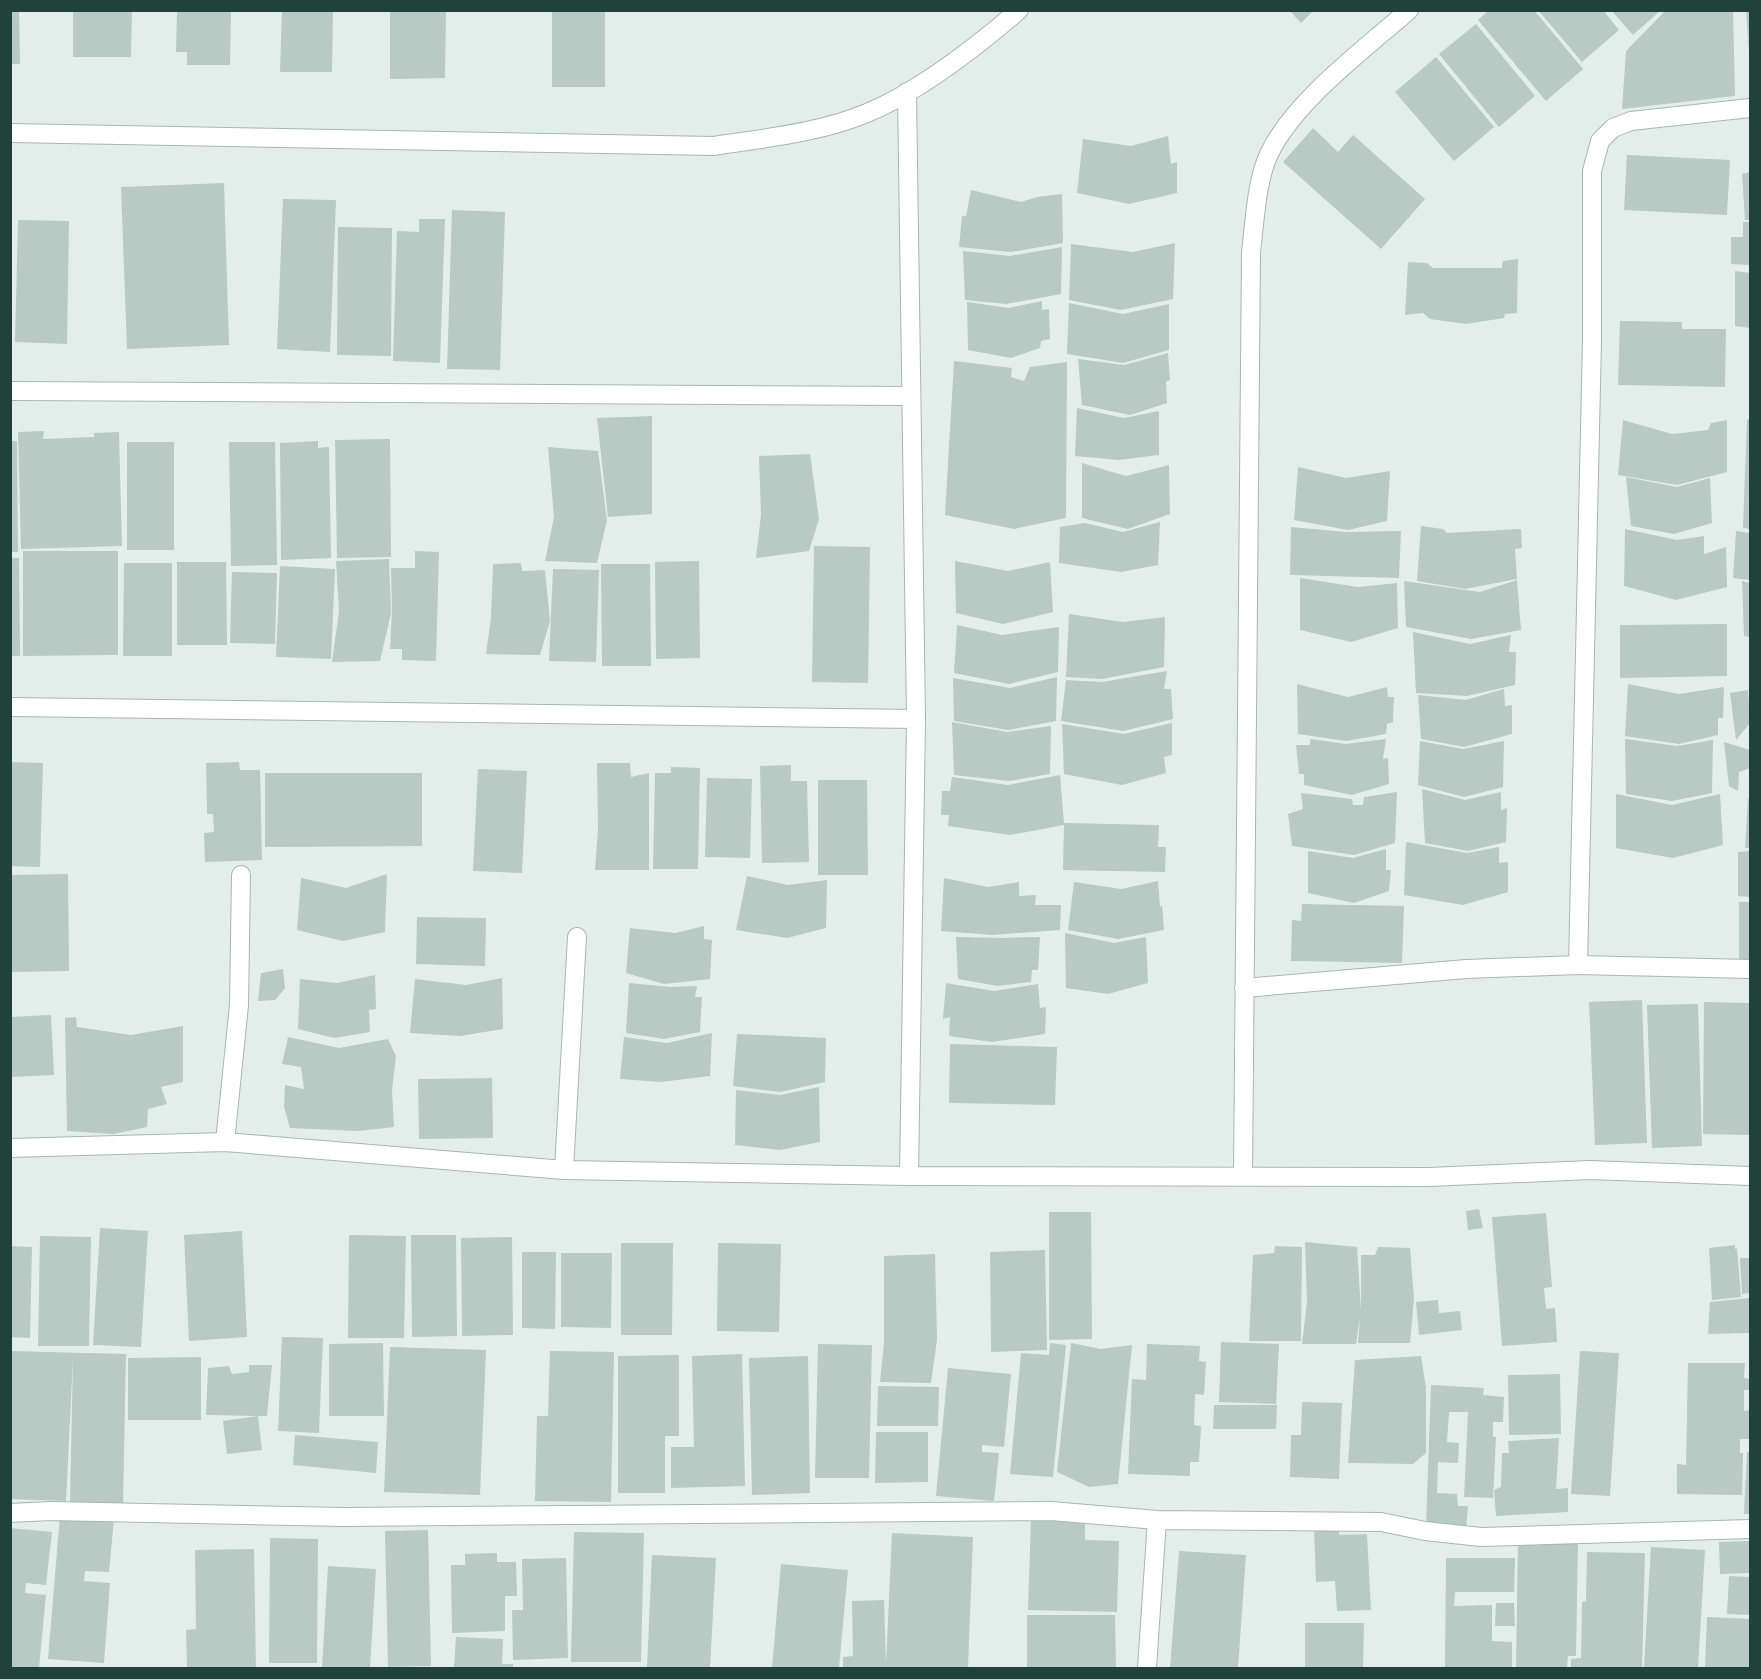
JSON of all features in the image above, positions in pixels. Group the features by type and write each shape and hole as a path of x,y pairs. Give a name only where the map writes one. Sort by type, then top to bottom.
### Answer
{"street":[{"path":"10,133 714,146 811,130 866,113 907,92 985,39 1019,10"},
{"path":"1243,1176 1251,252 1258,193 1269,155 1286,126 1318,91 1409,10"},
{"path":"907,92 916,719 909,1176"},
{"path":"1578,965 1592,351 1592,171 1600,141 1613,128 1631,121 1750,108"},
{"path":"10,391 912,396"},
{"path":"10,707 916,719"},
{"path":"225,1142 239,1005 241,875"},
{"path":"564,1170 577,937"},
{"path":"1244,988 1466,969 1578,965 1750,969"},
{"path":"10,1148 225,1142 564,1170 909,1176 1428,1177 1590,1170 1750,1176"},
{"path":"10,1513 51,1511 344,1517 1051,1511 1157,1520 1381,1522 1425,1532 1481,1537 1750,1529"},
{"path":"1147,1668 1157,1520"}],"building":[{"path":"10,10 19,10 20,64 10,64"},
{"path":"73,10 132,10 131,57 73,57"},
{"path":"177,10 231,10 230,65 187,65 187,52 176,52"},
{"path":"282,10 333,10 332,72 280,72"},
{"path":"390,10 446,10 445,78 390,79"},
{"path":"552,10 605,10 605,87 552,87"},
{"path":"1289,10 1314,10 1301,23"},
{"path":"1489,10 1534,10 1583,69 1546,101 1478,20"},
{"path":"1538,10 1603,10 1619,30 1582,62"},
{"path":"1611,10 1661,10 1633,35"},
{"path":"1666,10 1733,10 1735,96 1622,109 1626,51"},
{"path":"1746,10 1750,10 1750,52 1749,52"},
{"path":"1476,24 1535,96 1499,127 1439,54"},
{"path":"1436,57 1494,127 1454,161 1395,92"},
{"path":"1313,128 1338,152 1353,135 1425,199 1381,249 1283,162"},
{"path":"1168,136 1171,164 1177,162 1177,193 1129,204 1077,193 1083,139 1131,146"},
{"path":"1627,155 1730,160 1727,215 1624,210"},
{"path":"1750,172 1750,220 1745,220 1742,174"},
{"path":"224,183 229,345 127,349 121,187"},
{"path":"971,190 1021,202 1037,197 1062,194 1063,243 1011,252 959,247 962,216 966,216"},
{"path":"283,199 336,200 330,352 277,349"},
{"path":"452,210 505,212 500,370 447,369"},
{"path":"419,219 445,219 440,363 393,361 397,231 419,232"},
{"path":"18,220 69,221 67,344 15,342"},
{"path":"1743,222 1750,222 1750,265 1731,264 1731,237 1743,237"},
{"path":"338,227 392,228 391,356 337,355"},
{"path":"1175,243 1173,299 1121,310 1069,300 1071,244 1133,252"},
{"path":"1062,247 1061,294 1006,304 965,300 963,251 1010,256"},
{"path":"1518,259 1517,313 1505,314 1504,318 1466,324 1430,319 1423,313 1405,315 1408,262 1427,263 1433,268 1502,268 1503,261"},
{"path":"1735,271 1750,273 1750,328 1735,326"},
{"path":"1042,301 1042,310 1049,309 1050,339 1041,341 1040,348 1011,358 968,350 967,302 1009,308"},
{"path":"1069,303 1123,314 1169,304 1169,350 1123,363 1067,354"},
{"path":"1620,321 1682,322 1682,329 1726,329 1725,387 1618,385"},
{"path":"1168,353 1170,380 1166,382 1167,403 1130,415 1082,405 1078,359 1124,365"},
{"path":"954,361 1012,368 1011,377 1024,381 1030,367 1067,362 1066,518 1014,529 945,515"},
{"path":"1077,408 1124,418 1159,411 1159,455 1119,460 1075,456"},
{"path":"652,416 652,514 608,517 597,418"},
{"path":"1747,419 1750,420 1750,529 1743,528"},
{"path":"1623,420 1672,434 1708,430 1711,423 1727,420 1727,472 1677,485 1618,475"},
{"path":"44,431 43,439 94,437 94,433 119,432 122,546 21,549 18,432"},
{"path":"390,439 391,557 337,558 335,440"},
{"path":"10,441 17,441 18,552 10,552"},
{"path":"318,441 318,448 329,447 331,558 281,560 280,443"},
{"path":"127,442 174,442 174,550 127,550"},
{"path":"229,442 275,442 277,565 231,566"},
{"path":"548,447 598,451 607,520 597,563 545,561 554,517"},
{"path":"810,454 819,519 809,551 756,558 761,515 759,456"},
{"path":"1082,463 1126,476 1169,465 1170,514 1128,529 1082,518"},
{"path":"1298,467 1346,478 1390,471 1387,521 1348,530 1294,520"},
{"path":"1626,477 1677,487 1710,478 1712,523 1674,534 1631,526"},
{"path":"1160,522 1158,565 1121,572 1059,563 1060,527 1085,523 1123,532"},
{"path":"1421,526 1443,529 1447,533 1521,529 1522,548 1515,549 1517,579 1465,589 1417,581"},
{"path":"1291,527 1346,532 1401,531 1399,578 1290,575"},
{"path":"1625,529 1677,540 1704,536 1704,554 1726,547 1727,587 1676,600 1624,586"},
{"path":"1736,531 1750,533 1750,580 1733,578"},
{"path":"814,546 870,547 868,683 812,682"},
{"path":"23,551 118,551 118,655 23,656"},
{"path":"415,551 439,552 436,661 402,660 402,649 390,649 391,568 415,568"},
{"path":"10,558 19,558 20,656 10,656"},
{"path":"389,559 391,613 380,661 332,662 339,611 336,561"},
{"path":"699,561 700,658 656,659 655,562"},
{"path":"955,561 1008,571 1050,562 1053,612 1003,624 956,613"},
{"path":"177,562 226,562 227,645 177,645"},
{"path":"124,563 172,563 172,656 123,656"},
{"path":"521,563 522,571 545,570 550,621 540,655 486,654 491,618 493,564"},
{"path":"601,564 650,564 651,666 602,666"},
{"path":"280,566 335,569 331,659 276,657"},
{"path":"553,569 599,570 596,662 549,661"},
{"path":"232,572 277,573 275,644 230,643"},
{"path":"1300,578 1358,587 1397,583 1398,628 1351,642 1300,630"},
{"path":"1517,580 1521,630 1471,639 1406,627 1404,581 1480,592"},
{"path":"1742,581 1750,583 1750,637 1744,636"},
{"path":"1069,614 1123,622 1165,617 1164,667 1102,679 1066,677"},
{"path":"1727,624 1727,676 1620,678 1620,625"},
{"path":"957,625 1002,635 1059,627 1058,672 1009,684 954,673"},
{"path":"1413,632 1470,644 1511,635 1509,652 1516,652 1515,685 1467,696 1416,693"},
{"path":"1167,671 1164,689 1171,689 1173,719 1123,731 1061,721 1066,680 1102,682"},
{"path":"1057,677 1056,721 1008,730 954,721 953,678 1010,688"},
{"path":"1297,684 1348,697 1387,687 1388,697 1394,697 1393,722 1387,724 1386,734 1346,741 1298,734"},
{"path":"1628,684 1679,694 1724,687 1723,718 1718,718 1718,735 1679,744 1625,736"},
{"path":"1504,689 1505,706 1512,705 1512,734 1464,747 1421,739 1418,695 1466,700"},
{"path":"1748,690 1750,723 1736,740 1730,693"},
{"path":"952,722 1007,732 1051,726 1050,774 1009,781 954,775"},
{"path":"1172,723 1172,755 1164,757 1166,773 1122,785 1064,774 1062,724 1124,734"},
{"path":"1310,739 1346,744 1386,739 1383,759 1388,758 1389,784 1352,795 1304,785 1304,774 1299,774 1296,745 1310,745"},
{"path":"1625,739 1677,746 1713,740 1712,793 1672,801 1626,794"},
{"path":"1420,741 1463,749 1504,741 1503,787 1464,797 1418,785"},
{"path":"1724,742 1750,750 1750,768 1739,772 1738,791 1729,786"},
{"path":"10,762 43,763 40,867 10,866"},
{"path":"239,762 240,770 260,770 262,860 205,862 204,833 214,832 213,814 207,814 206,763"},
{"path":"597,763 630,763 631,777 649,773 649,870 595,870 598,829"},
{"path":"791,765 791,781 807,781 809,862 762,863 760,766"},
{"path":"671,767 700,768 698,869 653,869 655,773 671,773"},
{"path":"478,769 527,771 522,873 473,871"},
{"path":"265,773 422,773 422,846 265,847"},
{"path":"1060,775 1064,823 1159,825 1158,847 1166,847 1165,872 1063,870 1064,825 1010,835 948,826 949,815 941,815 942,791 950,791 952,777 1008,785"},
{"path":"707,778 752,779 750,858 705,857"},
{"path":"818,780 867,780 868,875 818,875"},
{"path":"1422,789 1465,800 1501,792 1501,810 1507,808 1506,842 1468,851 1425,843"},
{"path":"1397,792 1395,843 1354,855 1292,846 1288,814 1303,809 1301,793 1352,799 1353,805 1363,805 1364,797"},
{"path":"1616,794 1672,805 1720,794 1723,845 1673,858 1616,848"},
{"path":"1748,798 1750,799 1750,848 1745,848"},
{"path":"1406,842 1467,853 1499,847 1499,863 1508,862 1508,892 1463,905 1404,895"},
{"path":"1386,849 1386,870 1391,870 1389,891 1354,903 1308,893 1308,851 1353,858"},
{"path":"1750,851 1750,897 1738,896 1738,852"},
{"path":"68,874 69,971 10,972 10,875"},
{"path":"387,874 385,932 343,941 297,930 301,878 346,888"},
{"path":"747,876 788,885 827,880 826,928 787,938 736,930"},
{"path":"944,878 988,887 1019,882 1019,896 1036,895 1035,905 1061,905 1060,930 992,935 941,931"},
{"path":"1158,881 1164,930 1118,939 1068,930 1074,882 1121,889"},
{"path":"1739,902 1750,902 1750,959 1739,960"},
{"path":"1302,904 1404,906 1402,963 1291,961 1292,920 1301,921"},
{"path":"417,917 486,918 485,966 416,964"},
{"path":"704,926 704,939 712,940 710,979 664,984 626,973 630,928 675,933"},
{"path":"1065,933 1114,943 1146,937 1148,983 1108,994 1066,988"},
{"path":"956,937 1040,937 1038,970 1032,970 1031,982 998,986 958,979"},
{"path":"283,969 285,988 275,1000 258,1001 261,973"},
{"path":"375,975 376,1009 369,1010 370,1032 334,1038 298,1029 300,979 337,983"},
{"path":"502,978 503,1029 460,1036 410,1033 415,979 466,985"},
{"path":"629,983 671,987 697,986 695,997 702,997 700,1032 664,1039 626,1033"},
{"path":"946,983 994,991 1038,984 1040,1008 1046,1007 1045,1034 992,1042 949,1036 950,1017 943,1019"},
{"path":"1642,1000 1647,1143 1595,1145 1589,1002"},
{"path":"1704,1002 1750,1003 1750,1135 1703,1134"},
{"path":"1698,1004 1702,1146 1652,1148 1647,1005"},
{"path":"51,1015 54,1075 10,1077 10,1017"},
{"path":"76,1017 77,1027 131,1035 183,1026 183,1082 161,1087 167,1104 148,1109 147,1127 113,1134 67,1131 65,1018"},
{"path":"712,1033 710,1076 661,1082 620,1079 624,1037 667,1043"},
{"path":"737,1034 826,1038 825,1082 780,1092 733,1086"},
{"path":"288,1037 339,1048 388,1039 396,1056 392,1090 394,1127 358,1131 290,1128 284,1107 285,1085 304,1089 301,1067 282,1064"},
{"path":"950,1044 1057,1047 1055,1105 949,1103"},
{"path":"492,1078 493,1138 419,1139 418,1079"},
{"path":"819,1087 820,1142 780,1150 735,1145 736,1090 780,1095"},
{"path":"1479,1209 1483,1228 1468,1230 1466,1211"},
{"path":"1049,1212 1091,1212 1092,1339 1049,1340"},
{"path":"1546,1213 1552,1287 1544,1288 1546,1309 1555,1308 1557,1342 1502,1346 1492,1217"},
{"path":"100,1228 148,1231 141,1347 93,1345"},
{"path":"242,1231 247,1337 189,1341 184,1235"},
{"path":"349,1235 406,1236 404,1338 348,1338"},
{"path":"411,1235 456,1235 457,1336 412,1337"},
{"path":"40,1236 91,1237 89,1346 38,1346"},
{"path":"512,1237 513,1335 462,1336 461,1238"},
{"path":"1305,1242 1357,1247 1361,1311 1361,1255 1375,1255 1378,1247 1410,1248 1414,1298 1410,1343 1358,1343 1360,1317 1356,1344 1302,1344 1307,1302"},
{"path":"621,1243 673,1243 672,1335 621,1335"},
{"path":"718,1243 781,1244 779,1332 717,1331"},
{"path":"1735,1245 1741,1297 1712,1300 1709,1248"},
{"path":"10,1246 32,1247 30,1338 10,1337"},
{"path":"1275,1246 1302,1247 1301,1341 1249,1341 1253,1255 1274,1253"},
{"path":"1045,1250 1047,1350 991,1352 990,1252"},
{"path":"522,1252 556,1252 555,1329 522,1328"},
{"path":"561,1253 612,1253 611,1328 561,1327"},
{"path":"935,1254 937,1340 931,1383 880,1382 884,1343 884,1256"},
{"path":"1740,1258 1750,1258 1750,1293 1742,1294"},
{"path":"1750,1298 1750,1333 1708,1334 1710,1302"},
{"path":"1438,1300 1439,1313 1460,1311 1462,1330 1419,1335 1416,1302"},
{"path":"282,1337 323,1338 319,1433 278,1431"},
{"path":"1221,1342 1279,1344 1276,1404 1219,1402"},
{"path":"383,1343 384,1416 329,1416 329,1344"},
{"path":"1050,1343 1066,1345 1053,1477 1010,1474 1021,1353 1049,1355"},
{"path":"1071,1343 1101,1349 1132,1345 1118,1484 1089,1487 1057,1472"},
{"path":"818,1344 872,1345 869,1478 815,1478"},
{"path":"1147,1344 1200,1346 1199,1361 1206,1362 1204,1395 1195,1394 1194,1425 1201,1426 1199,1462 1190,1462 1190,1476 1128,1474 1132,1379 1146,1380"},
{"path":"390,1347 486,1350 480,1495 384,1492"},
{"path":"10,1351 126,1354 123,1505 70,1504 73,1358 66,1501 10,1499"},
{"path":"550,1351 614,1352 611,1502 535,1501 537,1416 548,1416"},
{"path":"1580,1351 1619,1353 1610,1496 1571,1494"},
{"path":"742,1354 745,1486 671,1488 671,1447 694,1447 692,1356"},
{"path":"679,1355 679,1436 665,1436 665,1493 618,1493 618,1356"},
{"path":"808,1356 810,1493 752,1495 749,1358"},
{"path":"1421,1356 1426,1387 1426,1453 1413,1464 1348,1463 1355,1360"},
{"path":"201,1357 201,1420 128,1420 128,1358"},
{"path":"1688,1363 1745,1363 1744,1378 1750,1379 1750,1390 1744,1390 1744,1411 1750,1410 1749,1439 1740,1439 1740,1453 1743,1453 1742,1495 1677,1494 1677,1464 1686,1465"},
{"path":"249,1365 272,1365 267,1416 206,1415 208,1368 229,1366 232,1374 249,1372"},
{"path":"948,1368 1011,1374 1004,1447 982,1445 982,1452 999,1453 994,1501 936,1496"},
{"path":"1560,1374 1561,1434 1509,1435 1508,1375"},
{"path":"1431,1385 1484,1388 1483,1395 1504,1397 1503,1422 1493,1422 1493,1437 1496,1437 1493,1498 1464,1497 1468,1412 1449,1412 1447,1442 1459,1443 1458,1463 1438,1462 1437,1493 1457,1494 1458,1506 1468,1506 1466,1528 1426,1527"},
{"path":"878,1386 939,1387 938,1426 877,1426"},
{"path":"1302,1402 1342,1403 1339,1479 1290,1477 1291,1435 1301,1435"},
{"path":"1214,1405 1277,1405 1276,1429 1213,1429"},
{"path":"258,1416 262,1450 227,1454 223,1421"},
{"path":"876,1432 928,1432 928,1482 875,1483"},
{"path":"295,1435 378,1442 376,1473 293,1465"},
{"path":"1559,1438 1556,1489 1568,1488 1568,1512 1496,1516 1494,1490 1501,1487 1502,1453 1509,1453 1508,1441"},
{"path":"1747,1452 1750,1452 1750,1514 1744,1514"},
{"path":"60,1515 114,1519 109,1572 85,1571 84,1581 110,1583 104,1663 48,1659"},
{"path":"1031,1519 1085,1520 1085,1540 1119,1541 1117,1612 1028,1610"},
{"path":"1339,1526 1339,1535 1367,1534 1371,1610 1337,1611 1335,1581 1316,1582 1314,1527"},
{"path":"10,1528 52,1532 46,1585 26,1583 25,1593 46,1595 39,1668 10,1668"},
{"path":"428,1530 431,1666 388,1667 385,1531"},
{"path":"574,1532 644,1533 641,1662 571,1662"},
{"path":"892,1533 973,1537 968,1668 843,1668 843,1657 853,1656 852,1601 884,1600 886,1664"},
{"path":"270,1538 318,1539 317,1663 269,1663"},
{"path":"1750,1541 1750,1573 1720,1574 1719,1542"},
{"path":"1518,1543 1578,1544 1576,1656 1568,1656 1567,1668 1516,1668"},
{"path":"1651,1547 1705,1550 1698,1668 1644,1668"},
{"path":"254,1549 256,1668 187,1668 186,1630 196,1629 195,1550"},
{"path":"1179,1551 1246,1555 1238,1668 1170,1668"},
{"path":"1587,1552 1645,1553 1642,1668 1571,1668 1571,1659 1581,1658 1582,1602 1586,1601"},
{"path":"497,1553 497,1562 516,1562 517,1596 505,1596 505,1631 452,1633 451,1565 465,1565 465,1554"},
{"path":"652,1555 716,1558 710,1668 647,1668"},
{"path":"566,1558 568,1658 513,1660 512,1610 523,1610 522,1559"},
{"path":"1446,1558 1515,1558 1514,1592 1455,1592 1454,1606 1492,1605 1492,1641 1512,1642 1512,1668 1445,1668"},
{"path":"781,1564 848,1570 839,1668 772,1668"},
{"path":"328,1566 376,1569 370,1668 322,1668"},
{"path":"1729,1576 1750,1577 1750,1615 1727,1614"},
{"path":"1496,1603 1514,1603 1515,1626 1495,1626"},
{"path":"1027,1615 1115,1615 1116,1668 1027,1668"},
{"path":"1707,1617 1750,1619 1750,1668 1705,1667"},
{"path":"1305,1623 1364,1623 1363,1668 1305,1668"},
{"path":"456,1637 503,1639 502,1664 513,1664 513,1668 454,1668"}]}
